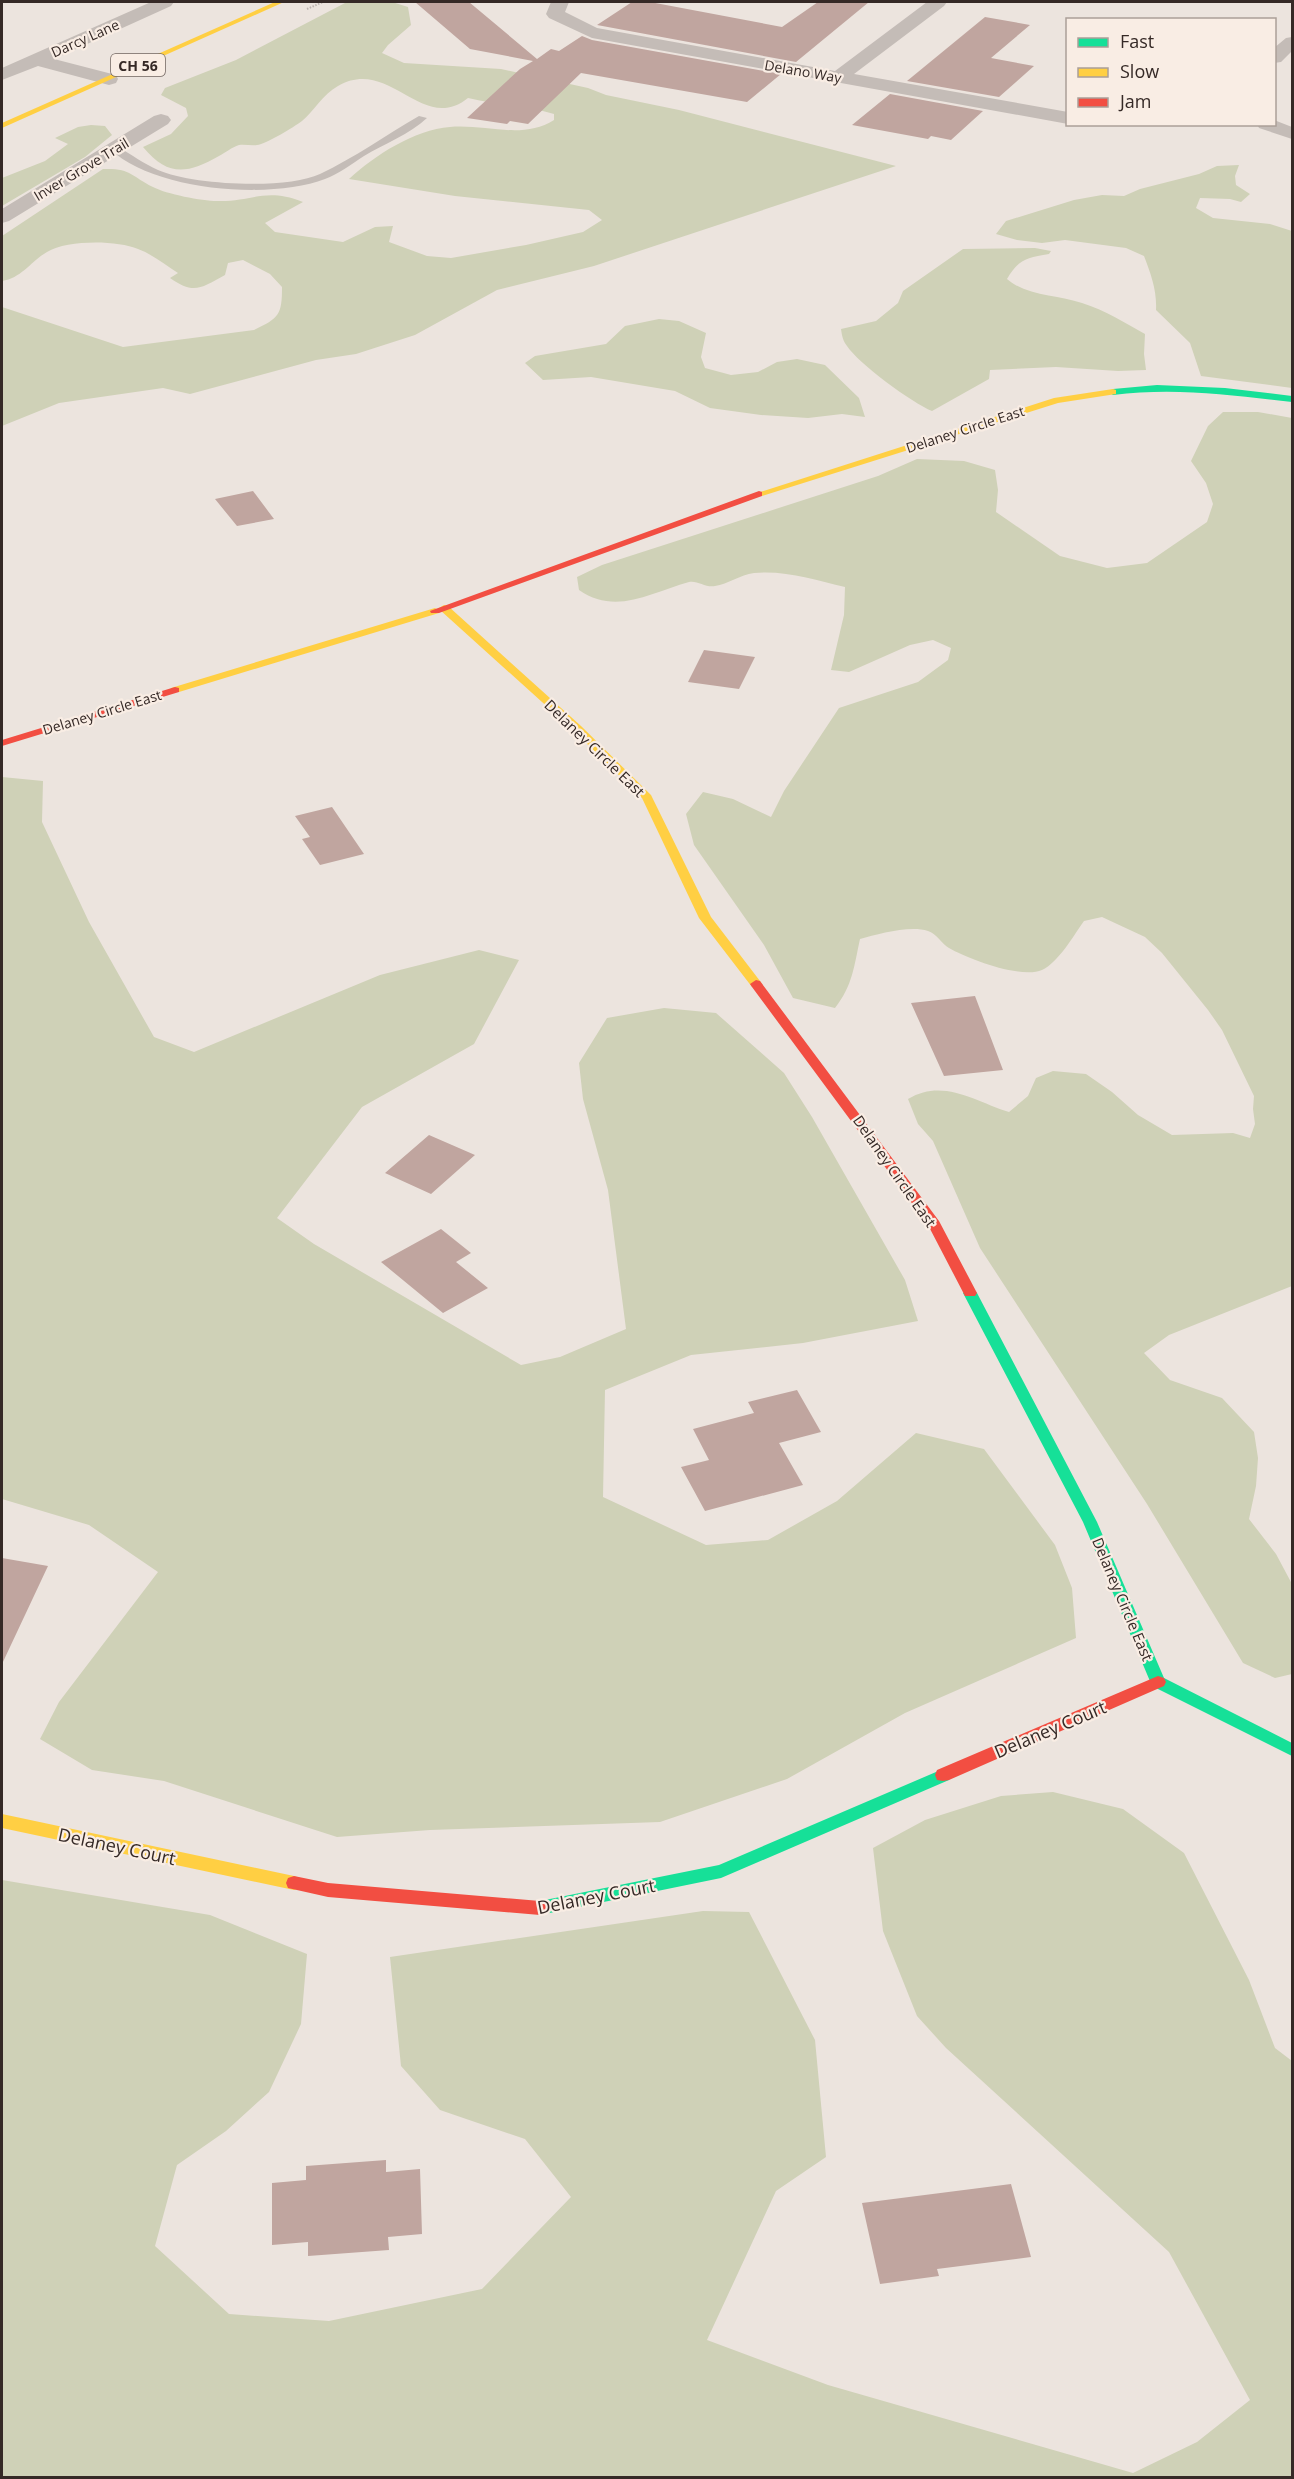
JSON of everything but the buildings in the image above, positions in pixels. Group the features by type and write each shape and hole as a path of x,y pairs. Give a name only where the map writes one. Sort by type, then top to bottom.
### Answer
{"street":[{"name":"Darcy Lane","path":"2,75 165,2"},
{"name":"CH 56","path":"2,126 280,2"},
{"name":"Delano Way","path":"560,2 555,14 592,33 1066,118"},
{"path":"839,77 938,2"},
{"path":"1276,57 1293,42"},
{"name":"Darcy Lane","path":"38,60 109,79"},
{"name":"Inver Grove Trail","path":"2,217 161,120"},
{"path":"1272,126 1293,133"},
{"name":"Delaney Circle East","path":"2,743 444,608 751,497 1057,400 1144,387 1233,390 1293,399"},
{"name":"Delaney Circle East","path":"444,608 577,728 647,797 705,918 828,1077 934,1224 1090,1522 1158,1682"},
{"path":"1158,1682 1293,1750"},
{"name":"Delaney Court","path":"2,1821 328,1890 536,1910 721,1870 1158,1682"}],"lane":[{"path":"115,148 154,172 181,181 232,186 289,185 322,177 422,118"}],"green space":[{"path":"392,2 408,7 411,25 382,53 404,63 501,69 679,110 896,166 594,266 497,290 415,335 356,354 316,360 190,394 163,388 59,403 2,426 2,307 123,347 254,330 274,319 280,310 282,287 270,274 243,260 228,263 225,275 217,280 198,288 192,288 185,287 170,278 178,273 153,257 138,249 117,244 79,243 56,248 41,256 15,276 2,281 2,236 103,169 125,171 159,190 202,200 229,201 268,195 290,198 303,202 265,223 275,232 343,242 375,227 393,226 389,242 427,256 451,258 526,245 583,232 602,220 589,210 455,196 349,179 396,145 436,129 464,127 517,130 542,126 554,120 554,114 544,111 468,98 451,107 436,108 420,103 374,80 357,79 338,86 328,93 302,121 280,135 257,145 236,146 208,162 187,169 178,170 161,164 143,147 171,134 188,116 186,108 161,95 165,88 236,60 345,3"},
{"path":"105,126 112,135 85,157 2,206 2,178 45,161 68,144 55,138 78,127"},
{"path":"1239,165 1235,176 1236,185 1250,194 1241,202 1230,199 1200,198 1196,208 1213,218 1270,224 1292,231 1292,388 1201,376 1190,343 1156,310 1154,289 1144,256 1126,248 1065,240 1042,243 1017,240 996,234 1006,221 1074,200 1102,195 1124,196 1140,189 1199,174 1217,166"},
{"path":"1035,248 1051,251 1049,254 1019,263 1007,279 1023,289 1090,306 1145,334 1146,370 1118,371 1056,367 990,370 989,379 932,411 912,400 873,372 853,353 842,336 841,329 876,321 898,303 903,291 963,249"},
{"path":"659,319 679,321 706,333 701,357 705,368 731,375 758,372 777,362 797,359 825,365 859,398 865,417 842,414 808,418 710,408 675,391 591,377 543,380 525,363 535,356 606,344 625,326"},
{"path":"1223,412 1258,412 1292,418 1292,1286 1169,1335 1144,1353 1170,1380 1222,1398 1254,1432 1258,1458 1256,1486 1249,1519 1276,1554 1292,1584 1292,1674 1275,1678 1243,1663 1147,1504 980,1248 933,1141 918,1124 908,1099 921,1093 946,1091 959,1093 1009,1112 1028,1096 1036,1078 1053,1071 1086,1074 1112,1092 1138,1115 1172,1135 1233,1133 1250,1138 1255,1124 1254,1096 1222,1030 1162,953 1145,937 1102,917 1084,921 1054,961 1042,970 1033,972 1008,970 981,962 949,948 934,934 921,929 894,931 867,937 860,939 849,983 835,1008 793,998 764,945 694,845 686,814 703,792 733,799 771,817 784,791 839,708 918,682 948,660 951,648 933,640 910,645 849,672 831,670 844,615 845,587 789,574 766,572 754,573 715,586 689,582 648,596 620,602 593,598 579,590 577,577 602,565 878,476 917,459 964,461 995,470 998,490 996,512 1060,556 1107,568 1147,563 1207,522 1213,504 1206,483 1191,461 1208,426"},
{"path":"2,777 43,781 42,822 89,922 154,1037 194,1052 380,975 479,950 519,960 474,1044 362,1107 277,1218 314,1244 521,1365 560,1357 626,1329 608,1190 583,1099 579,1063 607,1018 664,1008 716,1013 784,1073 812,1117 905,1280 918,1321 803,1343 691,1355 605,1390 603,1497 706,1545 768,1540 837,1501 916,1433 984,1449 1055,1545 1072,1588 1076,1638 905,1713 787,1779 660,1822 430,1830 337,1837 164,1781 92,1770 40,1739 59,1702 158,1572 89,1525 2,1499"},
{"path":"1053,1792 1123,1809 1184,1853 1249,1980 1275,2048 1292,2061 1292,2477 2,2477 2,1880 210,1915 307,1954 301,2024 269,2092 226,2131 177,2165 155,2246 229,2314 329,2321 482,2289 571,2197 525,2139 440,2110 401,2066 390,1957 703,1911 749,1912 815,2040 826,2157 776,2191 707,2340 828,2385 1133,2473 1197,2442 1250,2400 1169,2252 946,2048 917,2016 883,1931 873,1848 925,1820 1001,1796"}],"traffic: fast":[{"path":"1113,392 1180,388 1292,399"},
{"path":"970,1293 1090,1522 1158,1682 1292,1750"},
{"path":"540,1908 721,1871 943,1775"}],"traffic: slow":[{"path":"2,126 280,2"},
{"path":"759,494 1057,400 1113,392"},
{"path":"444,608 577,728 647,797 705,918 756,984"},
{"path":"175,690 435,611"},
{"path":"2,1821 294,1883"}],"traffic: jam":[{"path":"435,611 759,494"},
{"path":"2,743 175,690"},
{"path":"756,984 934,1224 970,1293"},
{"path":"943,1775 1158,1682"},
{"path":"294,1883 328,1890 540,1908"}]}
